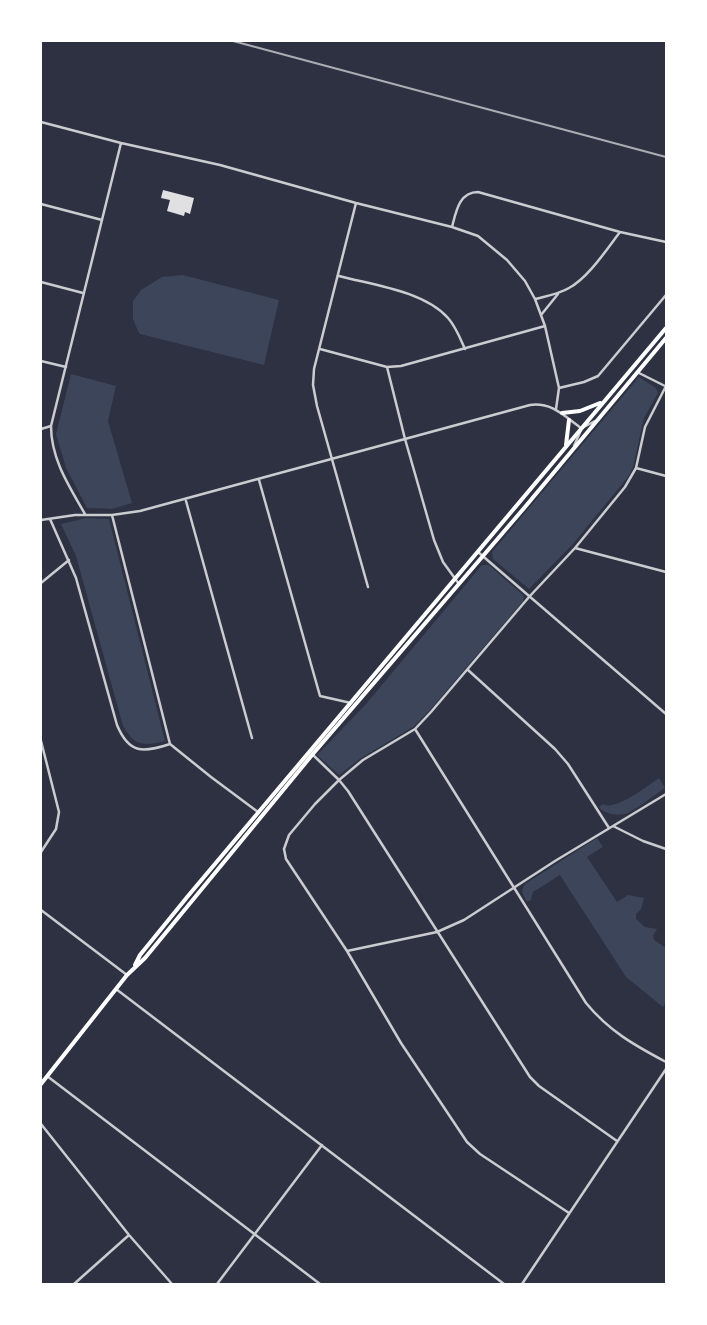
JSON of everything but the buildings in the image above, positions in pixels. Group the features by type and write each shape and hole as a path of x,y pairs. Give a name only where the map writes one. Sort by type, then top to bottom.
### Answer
{"main road":[{"path":"41,1084 127,975 145,958 263,816 351,703 666,328"},
{"path":"134,967 140,955 156,935 258,813 460,584 666,338"},
{"path":"562,414 580,411 602,402"},
{"path":"566,447 569,420"}],"street":[{"path":"41,122 121,143 220,165 356,203 452,227 484,239 507,260 525,281 535,299 545,326 559,388 556,409"},
{"path":"85,514 59,465 51,438 51,426 121,143"},
{"path":"452,227 461,200 474,192 620,232 666,242"},
{"path":"356,203 314,369 313,386 331,460 368,587"},
{"path":"41,204 102,220"},
{"path":"535,299 559,293 576,284 620,232"},
{"path":"339,276 403,292 433,305 453,324 465,349"},
{"path":"41,282 83,293"},
{"path":"541,314 559,293"},
{"path":"559,388 573,386 598,376 666,295"},
{"path":"320,349 387,367 408,365 545,326"},
{"path":"41,361 66,367"},
{"path":"387,367 405,439 434,540 440,557 460,584"},
{"path":"569,1213 480,1154 467,1142 401,1043 347,952 286,859 284,853 289,835 339,780 363,760 415,729 468,670 529,597 575,548 625,487 636,468 645,427 666,386 637,372"},
{"path":"41,520 85,514 112,515 140,512 530,405 547,405 556,409 581,428"},
{"path":"571,451 581,428 598,419"},
{"path":"41,429 51,426"},
{"path":"636,468 666,476"},
{"path":"259,480 320,696 351,703"},
{"path":"186,500 252,738"},
{"path":"112,515 170,744 263,816"},
{"path":"50,519 69,560 121,735 126,742 139,750 147,751 170,744"},
{"path":"575,548 666,572"},
{"path":"478,552 666,714"},
{"path":"41,583 69,560"},
{"path":"468,670 568,764 609,828"},
{"path":"415,729 586,1003 613,1031 666,1062"},
{"path":"41,741 59,812 56,829 41,852"},
{"path":"311,754 348,791 530,1077 539,1086 617,1140"},
{"path":"347,952 437,932 464,920 666,794"},
{"path":"613,826 666,849"},
{"path":"41,910 127,975"},
{"path":"116,989 504,1284"},
{"path":"522,1284 666,1069"},
{"path":"47,1076 320,1284"},
{"path":"41,1124 129,1235 172,1284"},
{"path":"217,1284 322,1145"},
{"path":"74,1284 129,1235"}],"shaded area":[{"path":"183,275 279,300 264,365 140,334 133,319 133,301 141,290 162,277"},
{"path":"71,374 116,386 108,421 132,503 112,509 87,508 66,468 56,434"},
{"path":"639,377 656,388 658,393 644,418 633,467 628,477 572,545 529,589 493,559 492,552"},
{"path":"86,518 109,519 165,741 151,744 141,743 132,738 123,726 76,556 61,524"},
{"path":"482,565 489,565 524,596 523,601 429,711 413,727 361,758 339,775 317,755 366,704"},
{"path":"659,778 665,788 629,813 615,815 599,807 603,804 615,804 623,801"},
{"path":"597,838 603,847 587,857 617,902 628,895 644,898 641,909 636,914 636,919 645,927 657,929 653,936 654,940 666,948 666,1001 663,1007 626,977 560,875 533,892 531,900 527,902 523,895 522,891 525,884"}],"railway":[{"path":"233,41 666,157"}]}
